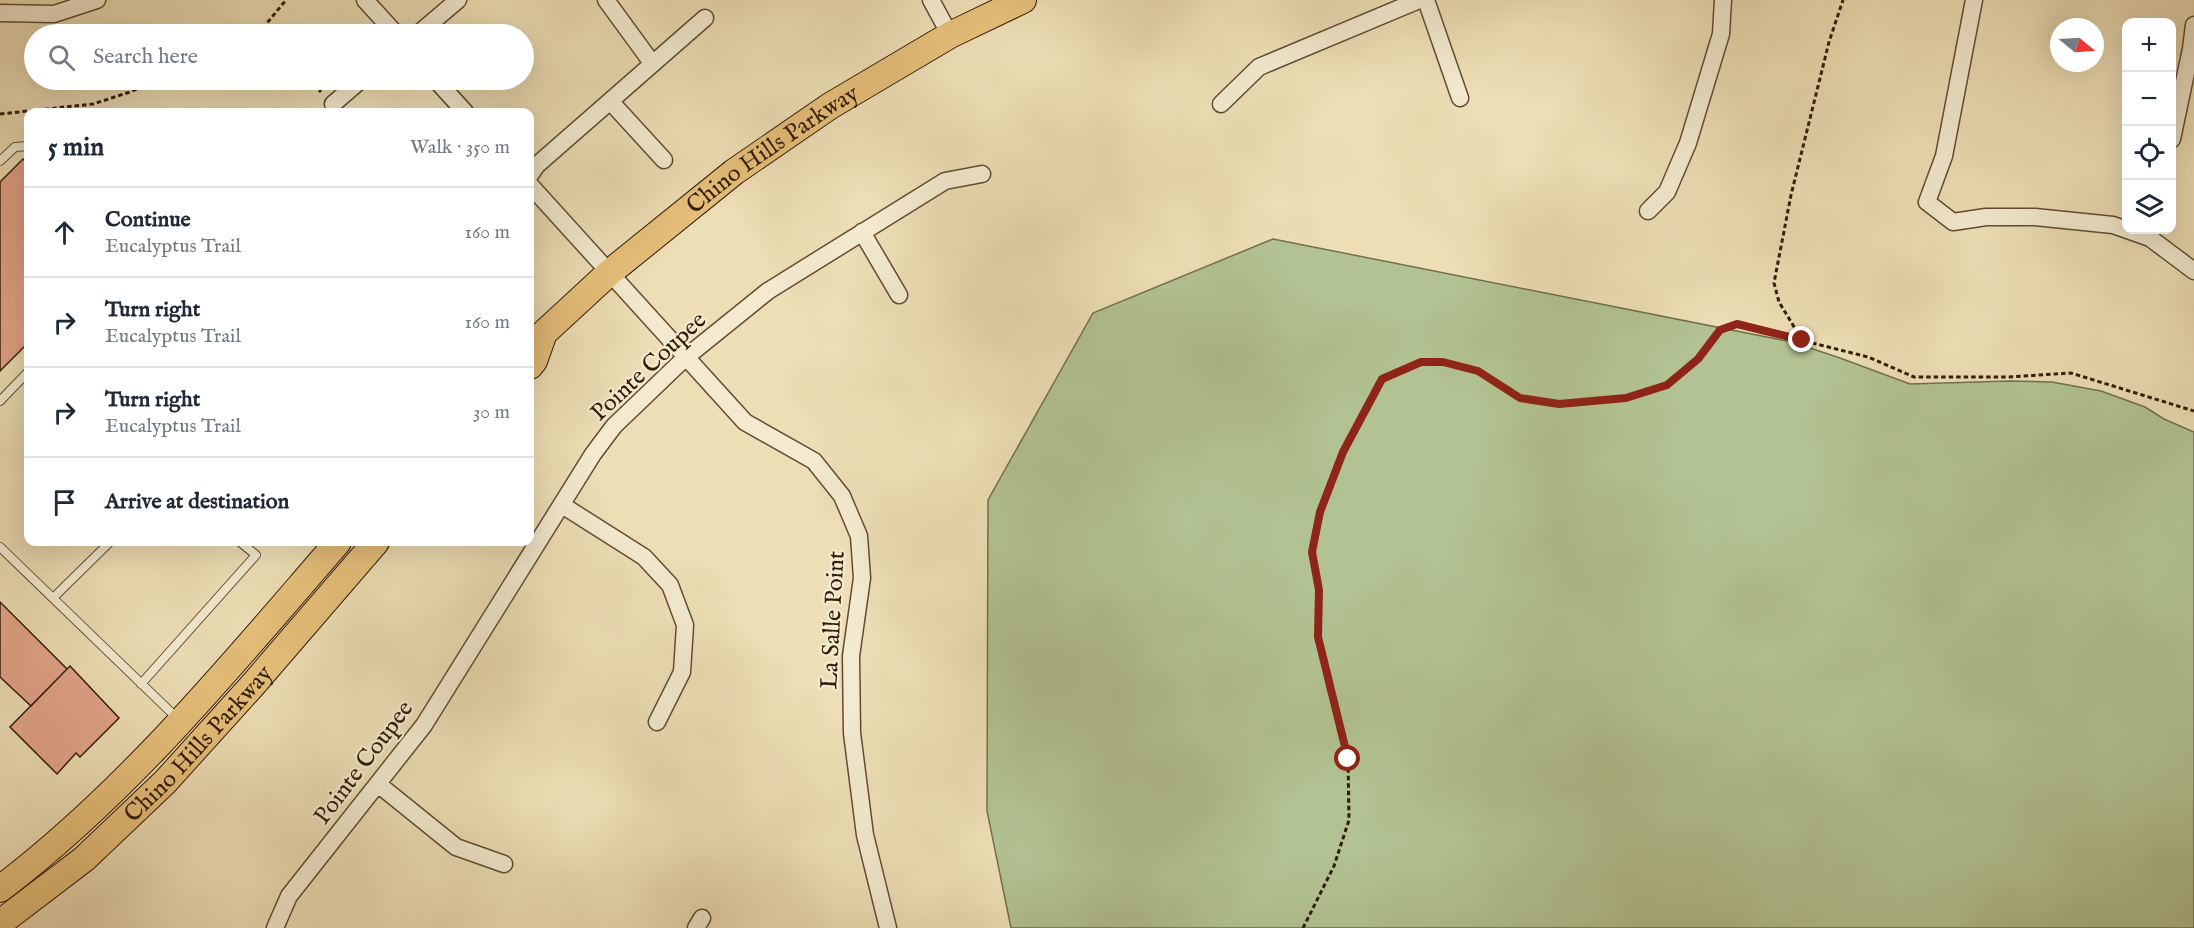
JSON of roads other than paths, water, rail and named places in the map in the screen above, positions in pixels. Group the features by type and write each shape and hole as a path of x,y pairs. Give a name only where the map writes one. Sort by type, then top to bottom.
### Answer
{"main road":[{"name":"Chino Hills Parkway","path":"534,361 537,334 734,172 830,106 950,35 1023,0"},
{"name":"Chino Hills Parkway","path":"0,889 68,834 118,788 181,722 335,546"},
{"name":"Chino Hills Parkway","path":"0,923 84,859 165,782 251,687 373,546"}],"street":[{"path":"0,13 54,14 97,0"},
{"path":"365,0 387,24"},
{"path":"430,24 458,0"},
{"path":"606,0 652,63"},
{"path":"931,0 950,35"},
{"path":"1221,104 1259,67 1419,0"},
{"path":"1426,0 1461,98"},
{"path":"1648,211 1667,192 1688,143 1721,34 1724,0"},
{"path":"1974,0 1944,156 1927,202 1953,222 1986,217 2035,217 2122,227"},
{"path":"534,169 705,18"},
{"path":"2175,126 2194,25"},
{"path":"333,104 349,90"},
{"path":"445,90 461,108"},
{"path":"610,101 664,160"},
{"name":"Pointe Coupee","path":"276,928 289,896 424,725 592,454 614,426 685,357 768,291 945,181 982,174"},
{"name":"La Salle Point","path":"534,189 745,422 814,461 842,496 860,536 862,578 851,656 852,733 865,835 888,928"},
{"path":"862,232 899,295"},
{"path":"2151,234 2194,271"},
{"path":"562,505 644,557 670,585 685,625 682,672 657,722"},
{"path":"378,784 456,847 504,864"}],"lane":[{"path":"0,161 15,147 24,146"},
{"path":"0,401 24,376"},
{"path":"53,598 106,546"},
{"path":"141,684 256,555 245,546"},
{"path":"0,547 181,722"}]}
